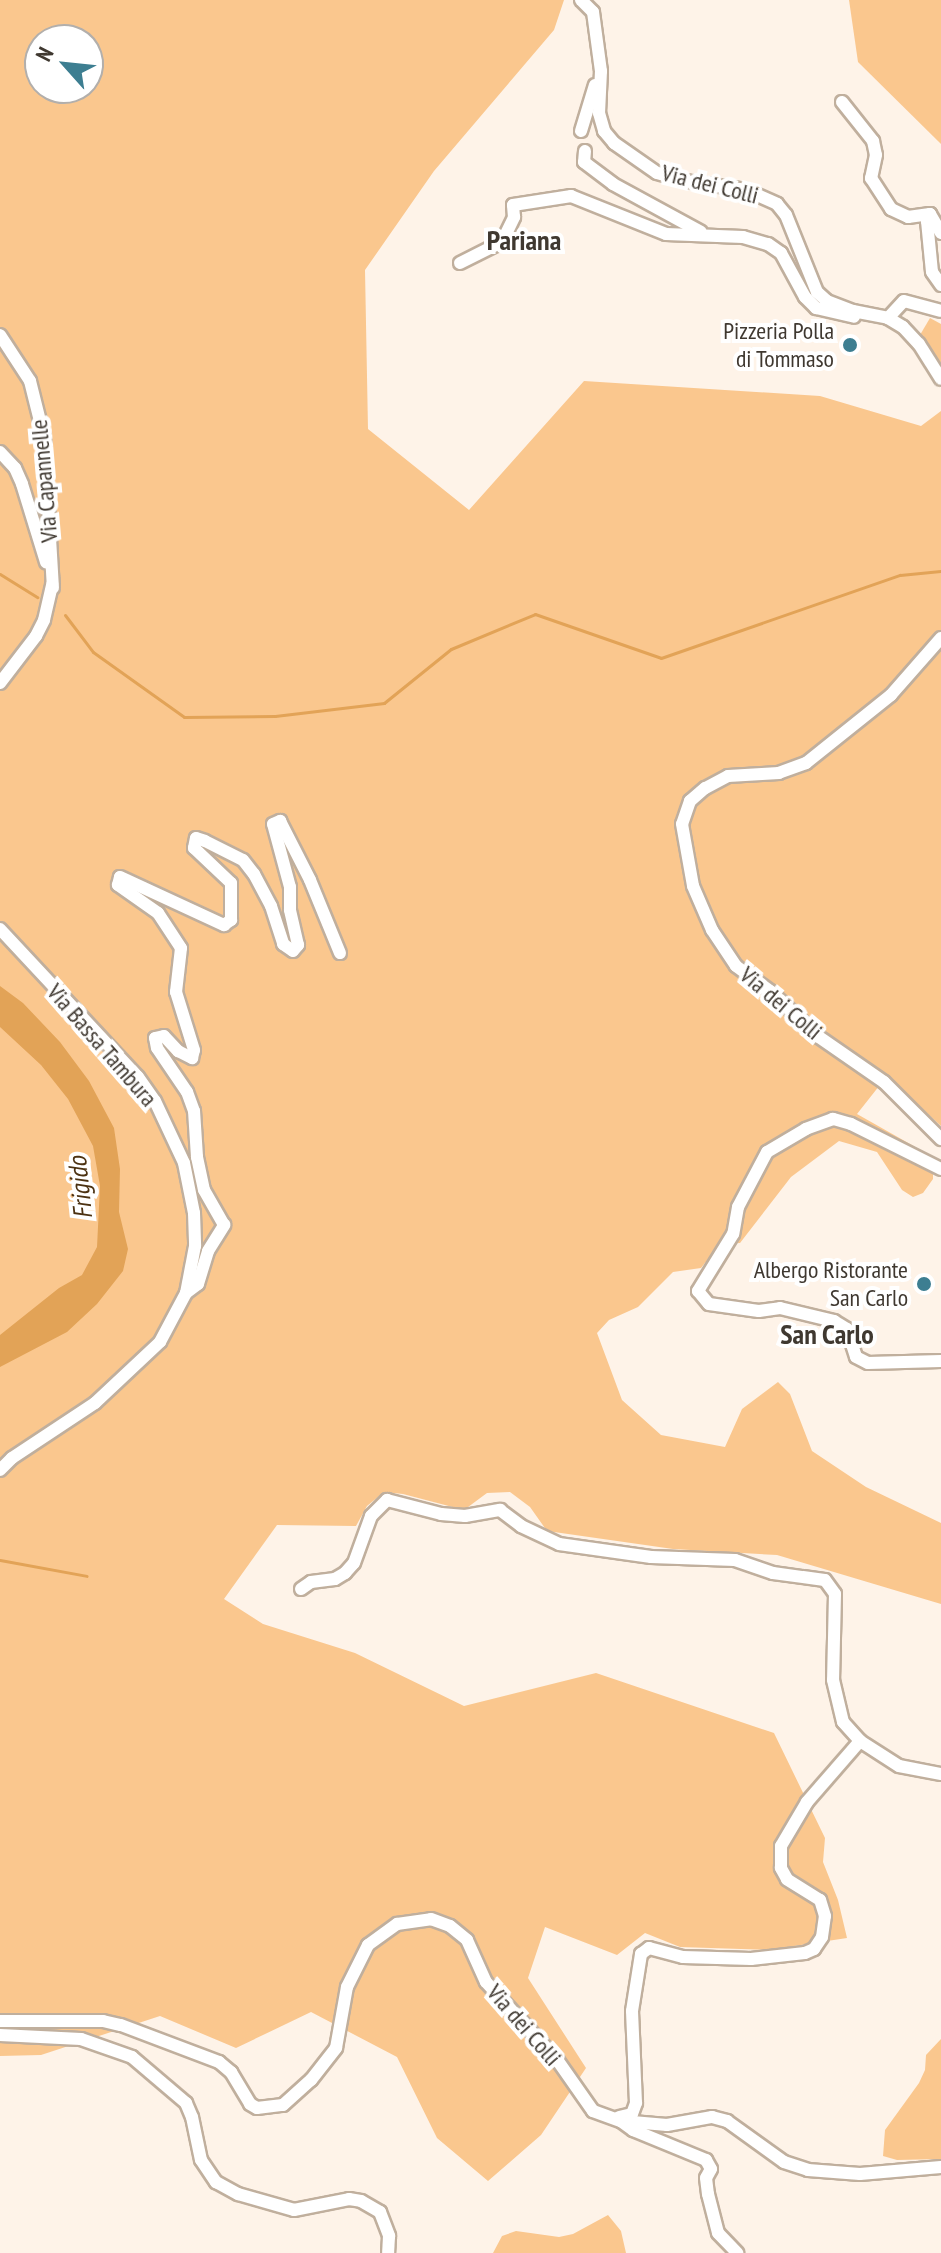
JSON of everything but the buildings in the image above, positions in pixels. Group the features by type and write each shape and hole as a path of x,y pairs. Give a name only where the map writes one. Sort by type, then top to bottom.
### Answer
{"street":[{"name":"Via dei Colli","path":"581,0 593,12 601,71 599,113 604,131 624,152 657,173 765,196 786,215 817,292 827,301 892,321"},
{"name":"Via dei Colli","path":"581,131 601,71"},
{"path":"842,102 873,141 876,155 871,178 891,209 908,217 930,214"},
{"path":"585,151 584,162 613,184 671,219 704,234"},
{"path":"460,263 502,242 514,217 513,198 571,196 666,234 743,237 777,249 805,297 816,308 892,321 919,344 941,379"},
{"path":"930,214 941,233"},
{"path":"930,214 927,221 932,272 941,285"},
{"path":"892,321 894,309 904,301 941,311"},
{"name":"Via Capannelle","path":"0,335 30,381 44,437 53,588"},
{"path":"0,452 15,468 22,484 53,588 36,636 0,683"},
{"name":"Via dei Colli","path":"941,638 891,695 806,763 779,773 728,776 705,788 690,801 682,824 693,886 712,930 736,966 770,991 819,1037 884,1082 941,1139"},
{"path":"186,1293 198,1284 208,1251 224,1225 204,1190 197,1157 194,1111 187,1092 157,1048 155,1038 164,1036 178,1051 192,1058 194,1050 176,992 181,948 158,913 118,885 120,877 224,925 231,920 231,883 194,848 196,838 205,841 243,860 271,906 283,944 293,951 298,945 290,910 290,887 273,824 280,821 310,880 340,953"},
{"name":"Via Bassa Tambura","path":"0,929 138,1077 168,1127 184,1163 194,1213 195,1246 186,1293 160,1342 126,1378 95,1403 12,1458 0,1470"},
{"path":"941,1169 851,1124 833,1119 806,1129 767,1152 738,1207 733,1234 698,1291 709,1304 759,1311 780,1308 834,1321 847,1329 856,1357 868,1363 941,1361"},
{"path":"301,1589 311,1582 335,1579 345,1573 354,1563 371,1516 387,1500 441,1514 465,1516 500,1510 521,1526 559,1544 651,1557 735,1560 773,1573 825,1580 835,1594 833,1680 843,1722 860,1741 899,1766 941,1774"},
{"path":"577,2090 595,2107 615,2116 632,2114 638,2083 632,2011 634,1988 641,1954 649,1948 683,1957 718,1960 814,1949 822,1937 825,1916 820,1900 787,1879 781,1868 781,1846 807,1802 860,1741"},
{"name":"Via dei Colli","path":"0,2021 8,2024 103,2021 121,2025 219,2062 231,2072 250,2104 257,2108 283,2105 311,2080 336,2048 347,1987 368,1945 397,1924 431,1919 450,1926 467,1940 486,1982 558,2061 593,2111 621,2121 667,2125 712,2117 727,2121 784,2162 808,2170 860,2174 941,2167"},
{"path":"0,2035 81,2039 132,2057 186,2103 201,2160 216,2182 238,2194 294,2210 331,2201 361,2201 380,2212 389,2236 388,2253"},
{"path":"621,2121 633,2130 706,2160 711,2169 706,2178 708,2194 718,2233 737,2253"}],"shaded area":[{"path":"0,0 564,0 554,30 434,171 365,270 368,429 469,510 584,381 820,396 921,426 941,411 941,1126 887,1076 857,1114 933,1157 933,1179 923,1193 913,1197 902,1190 877,1152 839,1141 791,1177 740,1243 720,1244 701,1268 673,1272 638,1307 609,1320 597,1333 622,1400 661,1435 725,1447 742,1409 778,1382 790,1394 812,1451 866,1487 941,1523 941,1604 777,1555 673,1549 547,1531 530,1507 510,1492 487,1493 464,1510 384,1492 367,1506 356,1526 277,1525 224,1599 263,1624 355,1653 464,1706 596,1673 774,1733 825,1838 823,1862 838,1900 847,1938 768,1950 680,1947 645,1933 617,1955 545,1927 528,1978 586,2068 541,2135 488,2181 437,2138 397,2057 311,2012 236,2048 160,2016 41,2055 0,2056"},
{"path":"849,0 941,0 941,144 858,62"},
{"path":"930,318 941,324 941,363 920,335"},
{"path":"0,986 23,1003 60,1042 89,1081 114,1128 120,1169 119,1212 128,1249 123,1271 97,1304 67,1332 0,1367 0,1335 59,1288 82,1275 97,1247 100,1186 93,1146 68,1099 41,1065 0,1027"},
{"path":"941,2039 941,2159 897,2160 883,2156 885,2130 919,2083 925,2070 926,2055"},
{"path":"608,2215 621,2231 626,2253 493,2253 502,2236 516,2231 559,2237 573,2234"}],"waterway":[{"path":"65,615 93,652 184,717 275,716 384,703 451,649 535,614 661,658 900,575 941,571"},
{"path":"0,574 37,597"},
{"path":"0,1560 87,1576"}],"place":[{"name":"Pizzeria Polla di Tommaso","path":"850,345"},
{"name":"Albergo Ristorante San Carlo","path":"924,1284"}],"district":[{"name":"Pariana","path":"524,240"},
{"name":"San Carlo","path":"827,1334"}],"water label":[{"name":"Frigido","path":"80,1188"}]}
